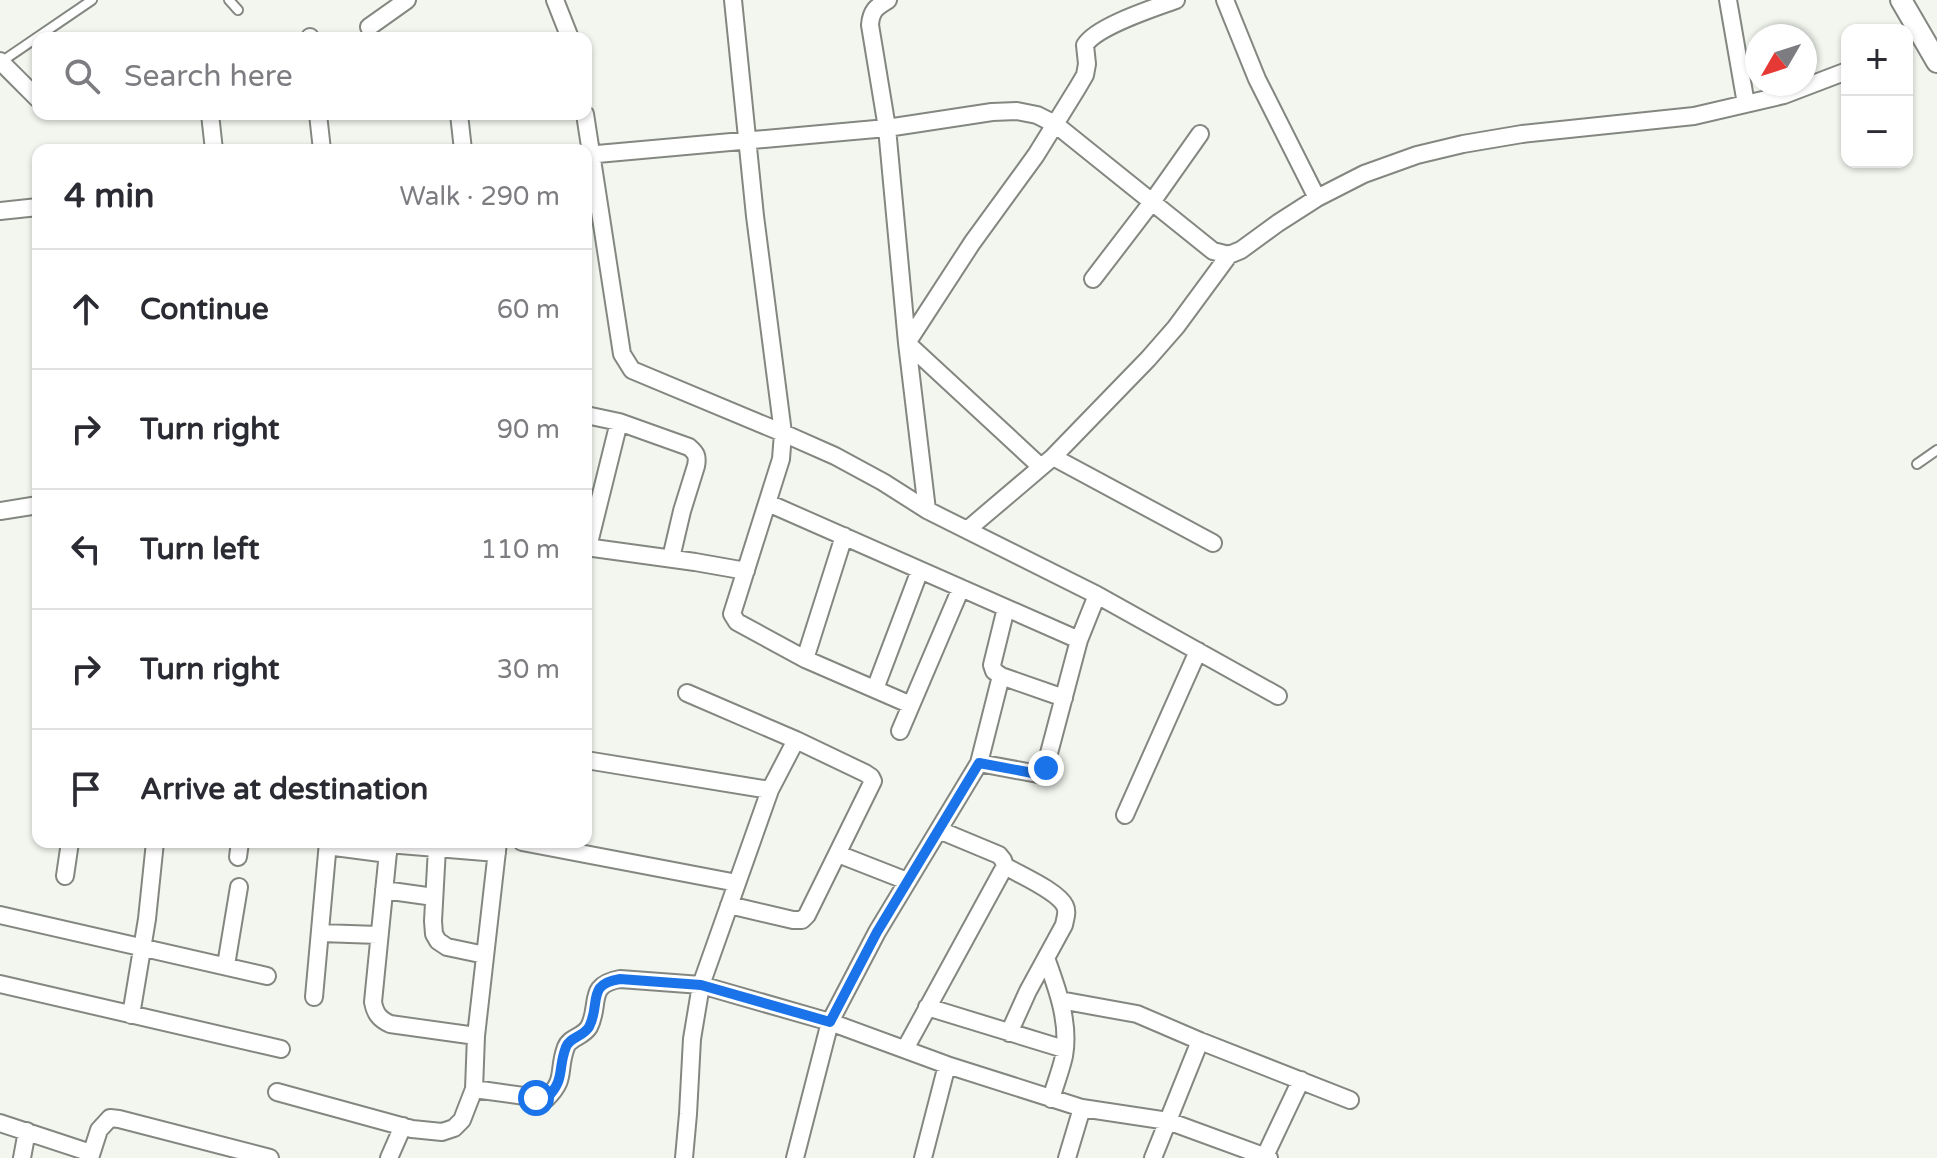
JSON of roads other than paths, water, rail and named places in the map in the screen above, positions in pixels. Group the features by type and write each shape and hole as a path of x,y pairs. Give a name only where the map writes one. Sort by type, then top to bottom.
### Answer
{"street":[{"path":"369,27 407,0"},
{"path":"555,0 568,32"},
{"path":"733,0 763,287 783,433 781,459 732,614 734,619 805,659 911,705"},
{"path":"888,0 876,8 870,25 887,128 907,343 927,510"},
{"path":"907,343 972,243 1019,180 1085,75 1085,45 1089,39 1176,0"},
{"path":"1225,0 1257,79 1317,198"},
{"path":"1728,0 1746,104"},
{"path":"1901,0 1915,41 1937,62"},
{"path":"1,61 32,93"},
{"path":"967,530 1047,462 1148,359 1176,327 1229,255 1317,198 1364,174 1417,155 1463,144 1522,134 1694,116 1784,95 1841,73"},
{"path":"592,154 887,128 1017,111 1037,115 1055,124 1213,251 1229,255"},
{"path":"211,120 213,144"},
{"path":"319,120 321,144"},
{"path":"460,120 462,144"},
{"path":"585,120 587,144"},
{"path":"1093,279 1200,134"},
{"path":"592,178 622,354 632,370 847,463 927,510 1097,595 1278,696"},
{"path":"0,211 32,208"},
{"path":"907,343 1047,462 1213,543"},
{"path":"592,416 619,422 689,447 695,452 698,458 671,558"},
{"path":"592,527 619,422"},
{"path":"768,503 1079,640"},
{"path":"0,511 32,506"},
{"path":"805,659 844,536"},
{"path":"592,548 746,571"},
{"path":"875,689 920,570"},
{"path":"900,731 961,588"},
{"path":"979,763 1038,774 1044,772 1079,640 1097,595"},
{"path":"1006,608 992,665 994,671 1064,698"},
{"path":"1125,815 1198,651"},
{"path":"795,1158 830,1022 877,932 979,763 1001,676"},
{"path":"687,693 796,740 865,773 873,781 802,920 729,905"},
{"path":"684,1158 692,1039 701,985 770,790 796,740"},
{"path":"592,761 770,790"},
{"path":"939,830 999,855 1005,866 1055,894 1065,906 1067,914 1064,925 1009,1033"},
{"path":"65,876 69,848"},
{"path":"131,1015 154,848"},
{"path":"314,997 328,848"},
{"path":"388,848 378,935 375,1012 381,1020 390,1024 476,1036"},
{"path":"277,1092 403,1126 442,1132 454,1128 462,1120 474,1089 476,1036 498,848 437,848 434,934 447,947 485,955"},
{"path":"553,848 737,883"},
{"path":"838,854 907,881"},
{"path":"905,1049 1005,866"},
{"path":"226,965 239,887"},
{"path":"384,890 434,897"},
{"path":"0,915 267,976"},
{"path":"321,933 378,935"},
{"path":"1046,958 1065,1026 1064,1056 1051,1099"},
{"path":"474,1089 546,1099 558,1086 566,1046 589,1026 597,992 607,981 620,979 701,985 830,1022 1051,1099 1082,1108 1168,1121 1267,1157 1301,1080"},
{"path":"0,984 281,1049"},
{"path":"1060,1000 1137,1014 1350,1100"},
{"path":"927,1007 1064,1049"},
{"path":"1153,1158 1200,1041"},
{"path":"923,1158 947,1065"},
{"path":"1067,1158 1082,1108"},
{"path":"0,1123 91,1156 99,1130 110,1118 270,1158"},
{"path":"389,1158 403,1126"},
{"path":"22,1158 27,1131"}],"lane":[{"path":"44,32 92,0"},
{"path":"229,0 238,10"},
{"path":"1,61 32,40"},
{"path":"1917,464 1937,450"}]}
